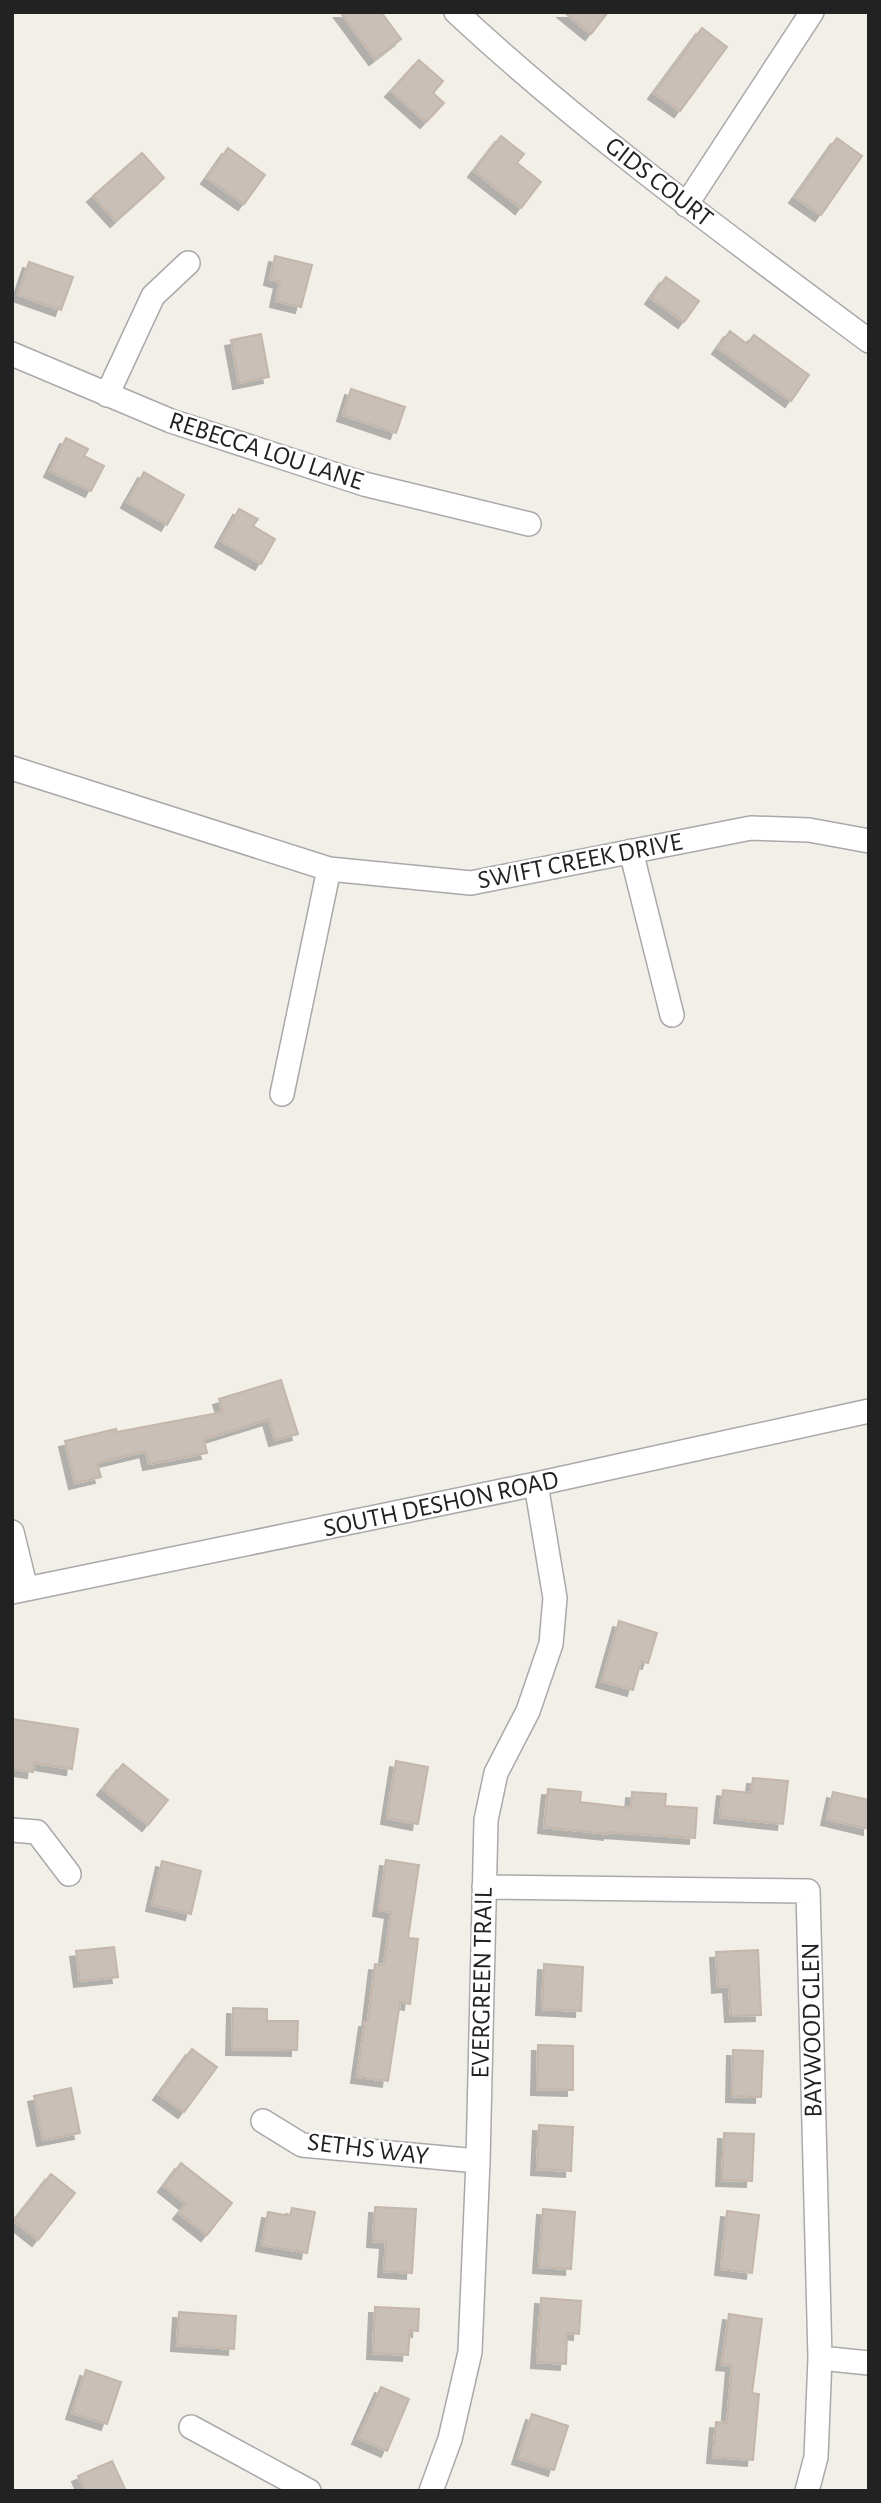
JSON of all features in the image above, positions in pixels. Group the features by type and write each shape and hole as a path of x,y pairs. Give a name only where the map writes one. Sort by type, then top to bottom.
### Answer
{"street":[{"name":"GIDS COURT","path":"456,12 518,70 687,205 869,341"},
{"path":"687,205 813,12"},
{"path":"107,395 153,296 188,263"},
{"name":"REBECCA LOU LANE","path":"12,354 171,421 364,484 529,524"},
{"name":"SWIFT CREEK DRIVE","path":"12,768 329,869 471,883 751,828 809,830 869,841"},
{"path":"631,852 672,1015"},
{"path":"282,1094 329,869"},
{"name":"SOUTH DESHON ROAD","path":"19,1591 536,1484 869,1411"},
{"name":"EVERGREEN TRAIL","path":"431,2491 450,2439 470,2352 478,2161 486,1820 496,1773 528,1711 551,1644 555,1598 536,1484"},
{"path":"12,1532 19,1591"},
{"path":"12,1830 37,1832 69,1874"},
{"name":"BAYWOOD GLEN","path":"484,1887 808,1891 820,2358 816,2457 807,2491"},
{"name":"SETHS WAY","path":"263,2121 302,2145 478,2161"},
{"path":"820,2358 869,2364"},
{"path":"191,2427 309,2491"}],"building":[{"path":"340,12 381,12 401,39 375,59"},
{"path":"564,12 608,12 591,34"},
{"path":"702,28 727,47 680,111 654,93"},
{"path":"419,60 443,81 433,93 444,103 426,122 391,91"},
{"path":"501,136 524,154 517,163 541,182 521,208 474,171"},
{"path":"837,138 862,156 821,215 795,197"},
{"path":"228,148 265,175 244,204 207,178"},
{"path":"142,153 164,178 116,221 93,196"},
{"path":"275,256 312,265 301,307 276,301 280,282 270,279"},
{"path":"29,262 73,277 61,310 18,295"},
{"path":"666,277 699,301 684,322 651,298"},
{"path":"730,331 747,344 754,335 809,375 791,401 718,348"},
{"path":"261,334 269,377 239,383 231,340"},
{"path":"351,389 405,407 396,433 343,415"},
{"path":"66,438 88,449 84,456 104,466 91,491 50,471"},
{"path":"144,472 184,495 167,525 127,502"},
{"path":"239,509 258,519 253,526 275,539 261,564 221,541"},
{"path":"281,1380 298,1434 275,1440 269,1419 204,1439 207,1453 149,1464 146,1451 97,1463 101,1477 75,1483 65,1441 116,1429 117,1432 223,1412 219,1399"},
{"path":"619,1621 657,1633 648,1663 641,1661 633,1690 602,1681"},
{"path":"12,1719 78,1729 72,1769 34,1763 33,1772 12,1769"},
{"path":"396,1761 428,1767 418,1824 387,1818"},
{"path":"123,1764 168,1800 148,1825 103,1789"},
{"path":"753,1778 788,1781 783,1824 720,1817 723,1790 751,1793"},
{"path":"548,1789 581,1792 580,1802 631,1808 632,1792 666,1794 665,1806 697,1808 695,1838 609,1834 544,1827"},
{"path":"833,1792 869,1800 869,1829 827,1819"},
{"path":"386,1860 419,1865 408,1938 418,1939 410,2004 400,2002 388,2081 357,2077 375,1964 384,1965 391,1912 379,1910"},
{"path":"162,1861 201,1871 191,1914 152,1905"},
{"path":"114,1947 118,1977 80,1981 76,1951"},
{"path":"758,1950 761,2015 731,2016 729,1986 718,1987 716,1952"},
{"path":"544,1964 583,1967 581,2011 542,2009"},
{"path":"233,2008 267,2009 267,2021 298,2021 297,2050 232,2049"},
{"path":"538,2045 573,2046 573,2090 537,2089"},
{"path":"192,2049 217,2067 184,2112 159,2094"},
{"path":"733,2050 763,2051 761,2097 732,2096"},
{"path":"71,2088 80,2133 43,2140 34,2096"},
{"path":"539,2125 573,2127 571,2171 537,2169"},
{"path":"724,2133 754,2134 752,2181 722,2180"},
{"path":"181,2163 232,2203 207,2235 179,2213 186,2204 164,2186"},
{"path":"51,2174 75,2193 38,2240 14,2221"},
{"path":"375,2207 416,2209 412,2273 384,2271 386,2242 373,2241"},
{"path":"292,2208 315,2212 307,2253 262,2245 268,2212 290,2216"},
{"path":"543,2209 575,2212 571,2269 539,2267"},
{"path":"727,2211 759,2215 752,2273 721,2269"},
{"path":"541,2298 581,2301 579,2334 567,2333 566,2364 537,2362"},
{"path":"375,2307 419,2309 418,2331 410,2330 408,2355 373,2353"},
{"path":"179,2312 236,2316 234,2349 177,2345"},
{"path":"729,2314 762,2319 752,2393 759,2394 753,2460 713,2457 716,2422 727,2423 732,2365 722,2364"},
{"path":"86,2370 121,2382 107,2424 72,2413"},
{"path":"381,2387 409,2399 387,2451 358,2438"},
{"path":"532,2414 568,2426 554,2470 518,2458"},
{"path":"112,2461 126,2491 85,2491 78,2476"}]}
